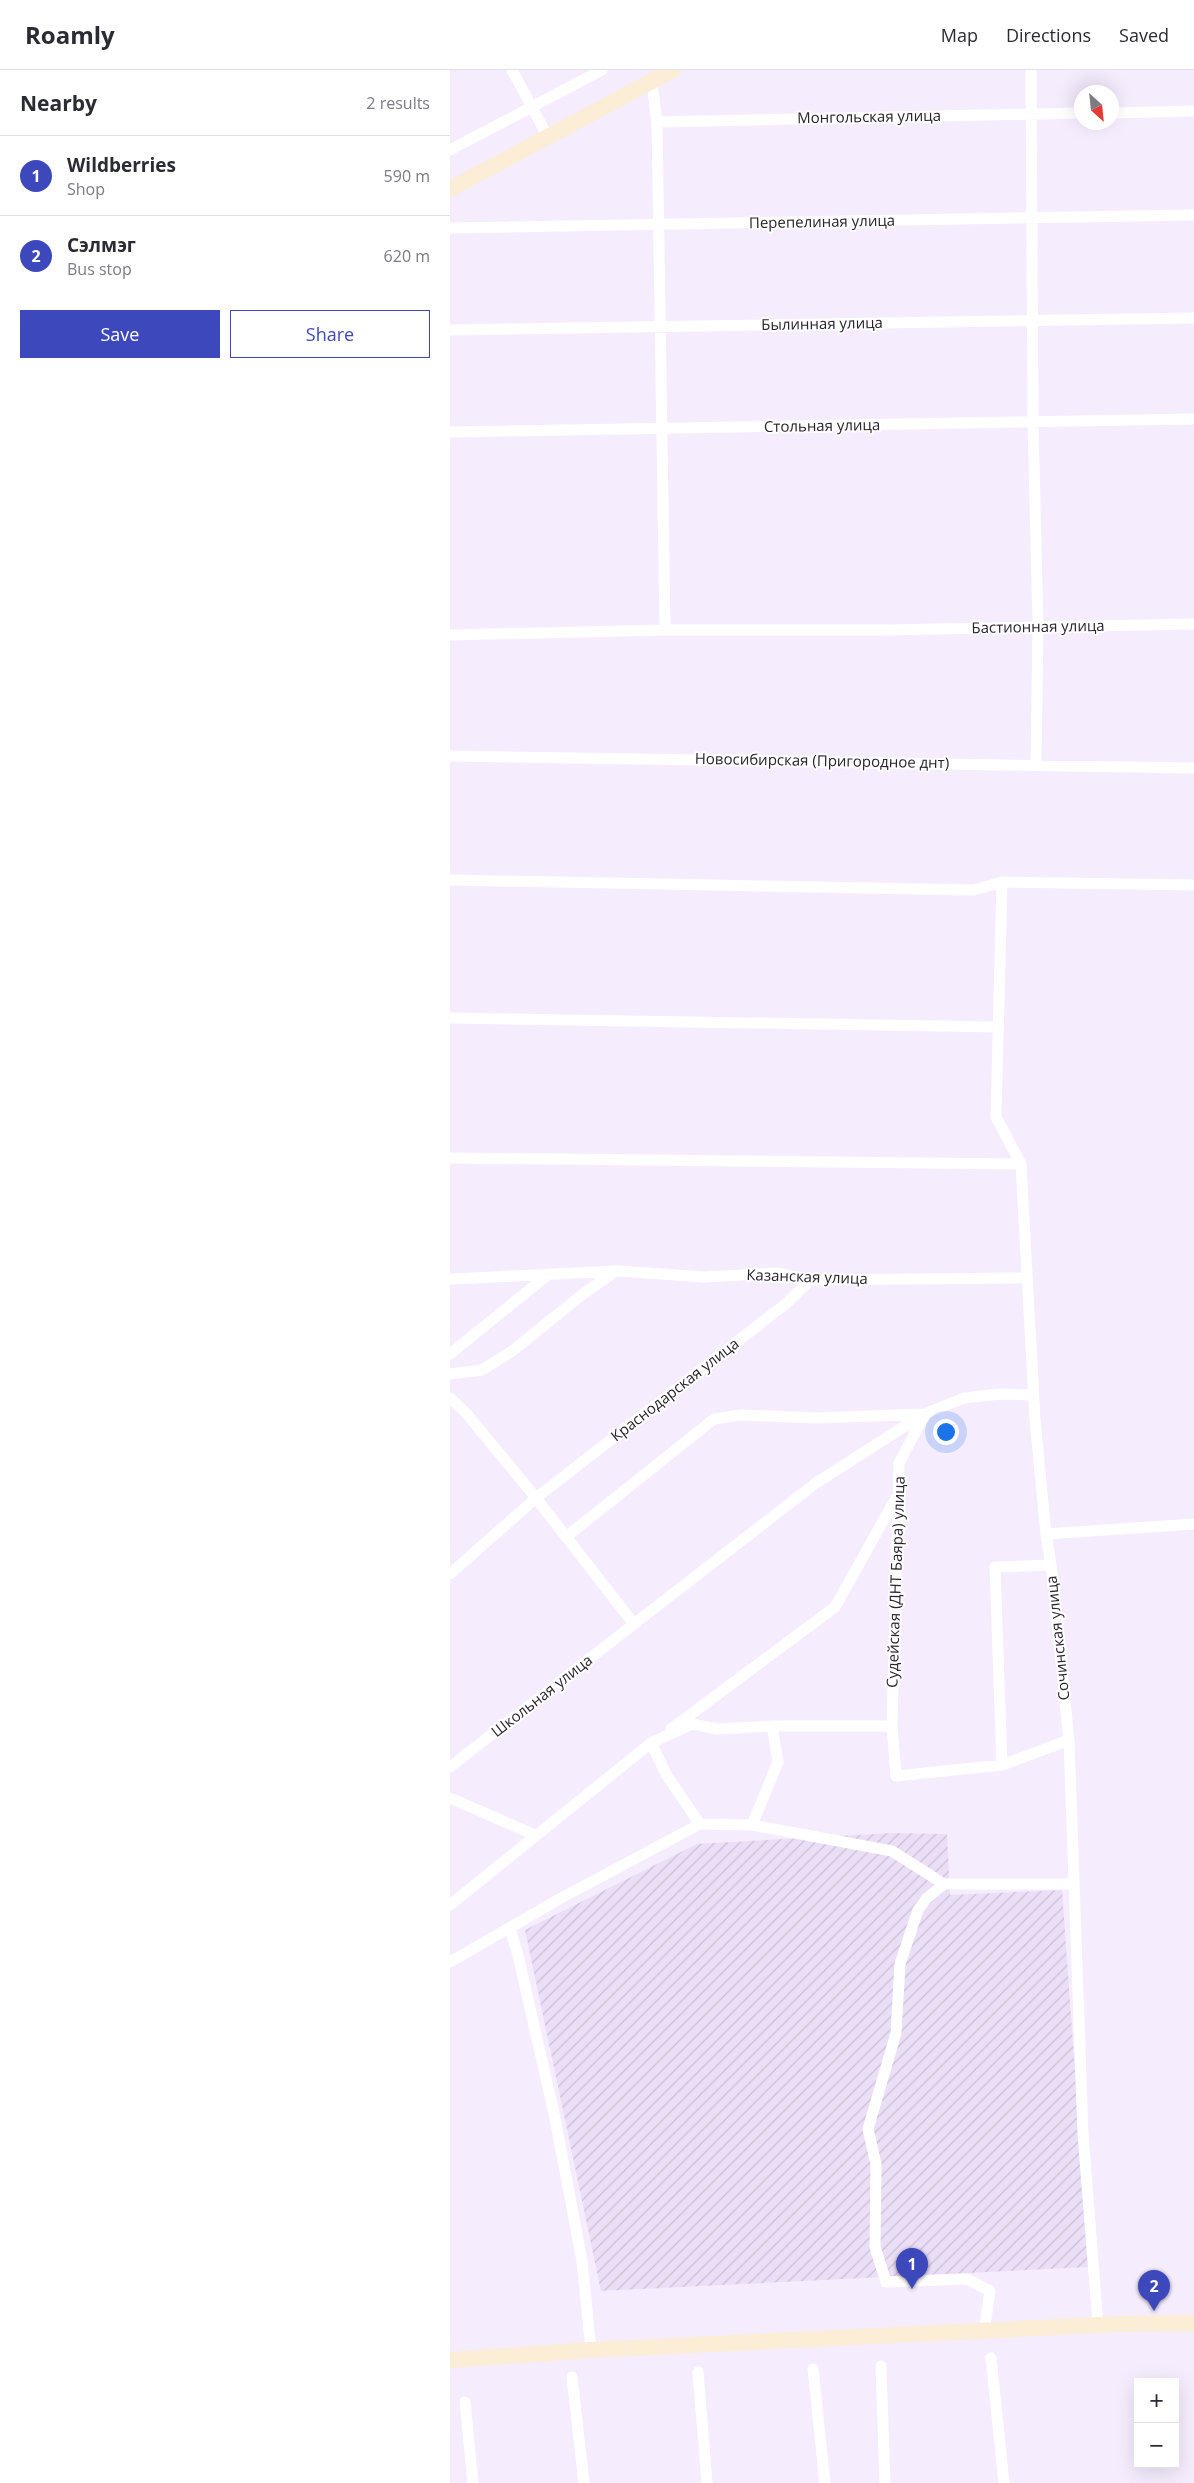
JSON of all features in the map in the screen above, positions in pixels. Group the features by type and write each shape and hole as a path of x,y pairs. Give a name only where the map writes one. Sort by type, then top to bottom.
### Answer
{"main road":[{"path":"450,189 652,83 673,70"},
{"path":"450,2360 591,2350 1098,2325 1194,2323"}],"street":[{"path":"512,70 548,137"},
{"path":"450,150 602,70"},
{"path":"1031,70 1031,219 1034,320 1033,422 1038,626 1036,765"},
{"path":"652,83 657,122 665,630"},
{"path":"1119,113 1194,111"},
{"name":"Монгольская улица","path":"657,122 1074,113"},
{"name":"Перепелиная улица","path":"450,228 1194,215"},
{"name":"Былинная улица","path":"450,330 1194,318"},
{"name":"Стольная улица","path":"450,432 1194,419"},
{"name":"Бастионная улица","path":"450,635 665,630 883,630 1194,624"},
{"name":"Новосибирская (Пригородное днт)","path":"450,756 1194,768"},
{"path":"450,880 974,890 1002,882 1194,885"},
{"path":"1002,882 996,1117 1021,1164 1033,1395 1046,1534 1051,1565"},
{"path":"450,1018 998,1027"},
{"path":"450,1158 1021,1164"},
{"path":"450,1374 482,1370 511,1352 583,1294 618,1270"},
{"name":"Казанская улица","path":"450,1279 618,1270 704,1277 778,1273 810,1280 1027,1278"},
{"path":"450,1354 549,1274"},
{"name":"Краснодарская улица","path":"450,1574 536,1498 788,1302 810,1280"},
{"path":"566,1537 714,1419 741,1415 817,1418 924,1414 964,1398 1000,1394 1033,1395"},
{"path":"450,1398 467,1414 536,1498 634,1624"},
{"name":"Судейская (ДНТ Баяра) улица","path":"924,1414 899,1463 892,1726 896,1776 1002,1765"},
{"name":"Школьная улица","path":"450,1767 816,1483 924,1414"},
{"path":"450,1904 651,1743 835,1607 897,1497"},
{"path":"1046,1534 1194,1524"},
{"name":"Сочинская улица","path":"1002,1765 995,1567 1051,1565 1068,1740 1083,2134 1098,2325"},
{"path":"651,1743 692,1724 717,1729 772,1726 892,1726"},
{"path":"752,1825 778,1762 772,1726"},
{"path":"1002,1765 1068,1740"},
{"path":"651,1743 667,1776 700,1824"},
{"path":"450,1798 535,1835"},
{"path":"450,1962 563,1897 700,1824 752,1825 892,1851 944,1884 1074,1884"},
{"path":"944,1884 927,1898 918,1910 900,1964 896,2033 868,2128 876,2164 874,2247 886,2282 967,2279 990,2291 984,2332"},
{"path":"510,1929 518,1955 556,2128 582,2261 591,2350"},
{"path":"991,2358 1004,2483"},
{"path":"881,2366 885,2483"},
{"path":"813,2369 825,2483"},
{"path":"698,2372 707,2483"},
{"path":"572,2377 584,2483"},
{"path":"465,2402 474,2483"}],"shaded area":[{"path":"891,1833 947,1834 950,1895 1062,1890 1089,2267 601,2291 525,1930 697,1844"}],"place":[{"name":"Wildberries","path":"912,2289"},
{"name":"Сэлмэг","path":"1154,2311"}]}
